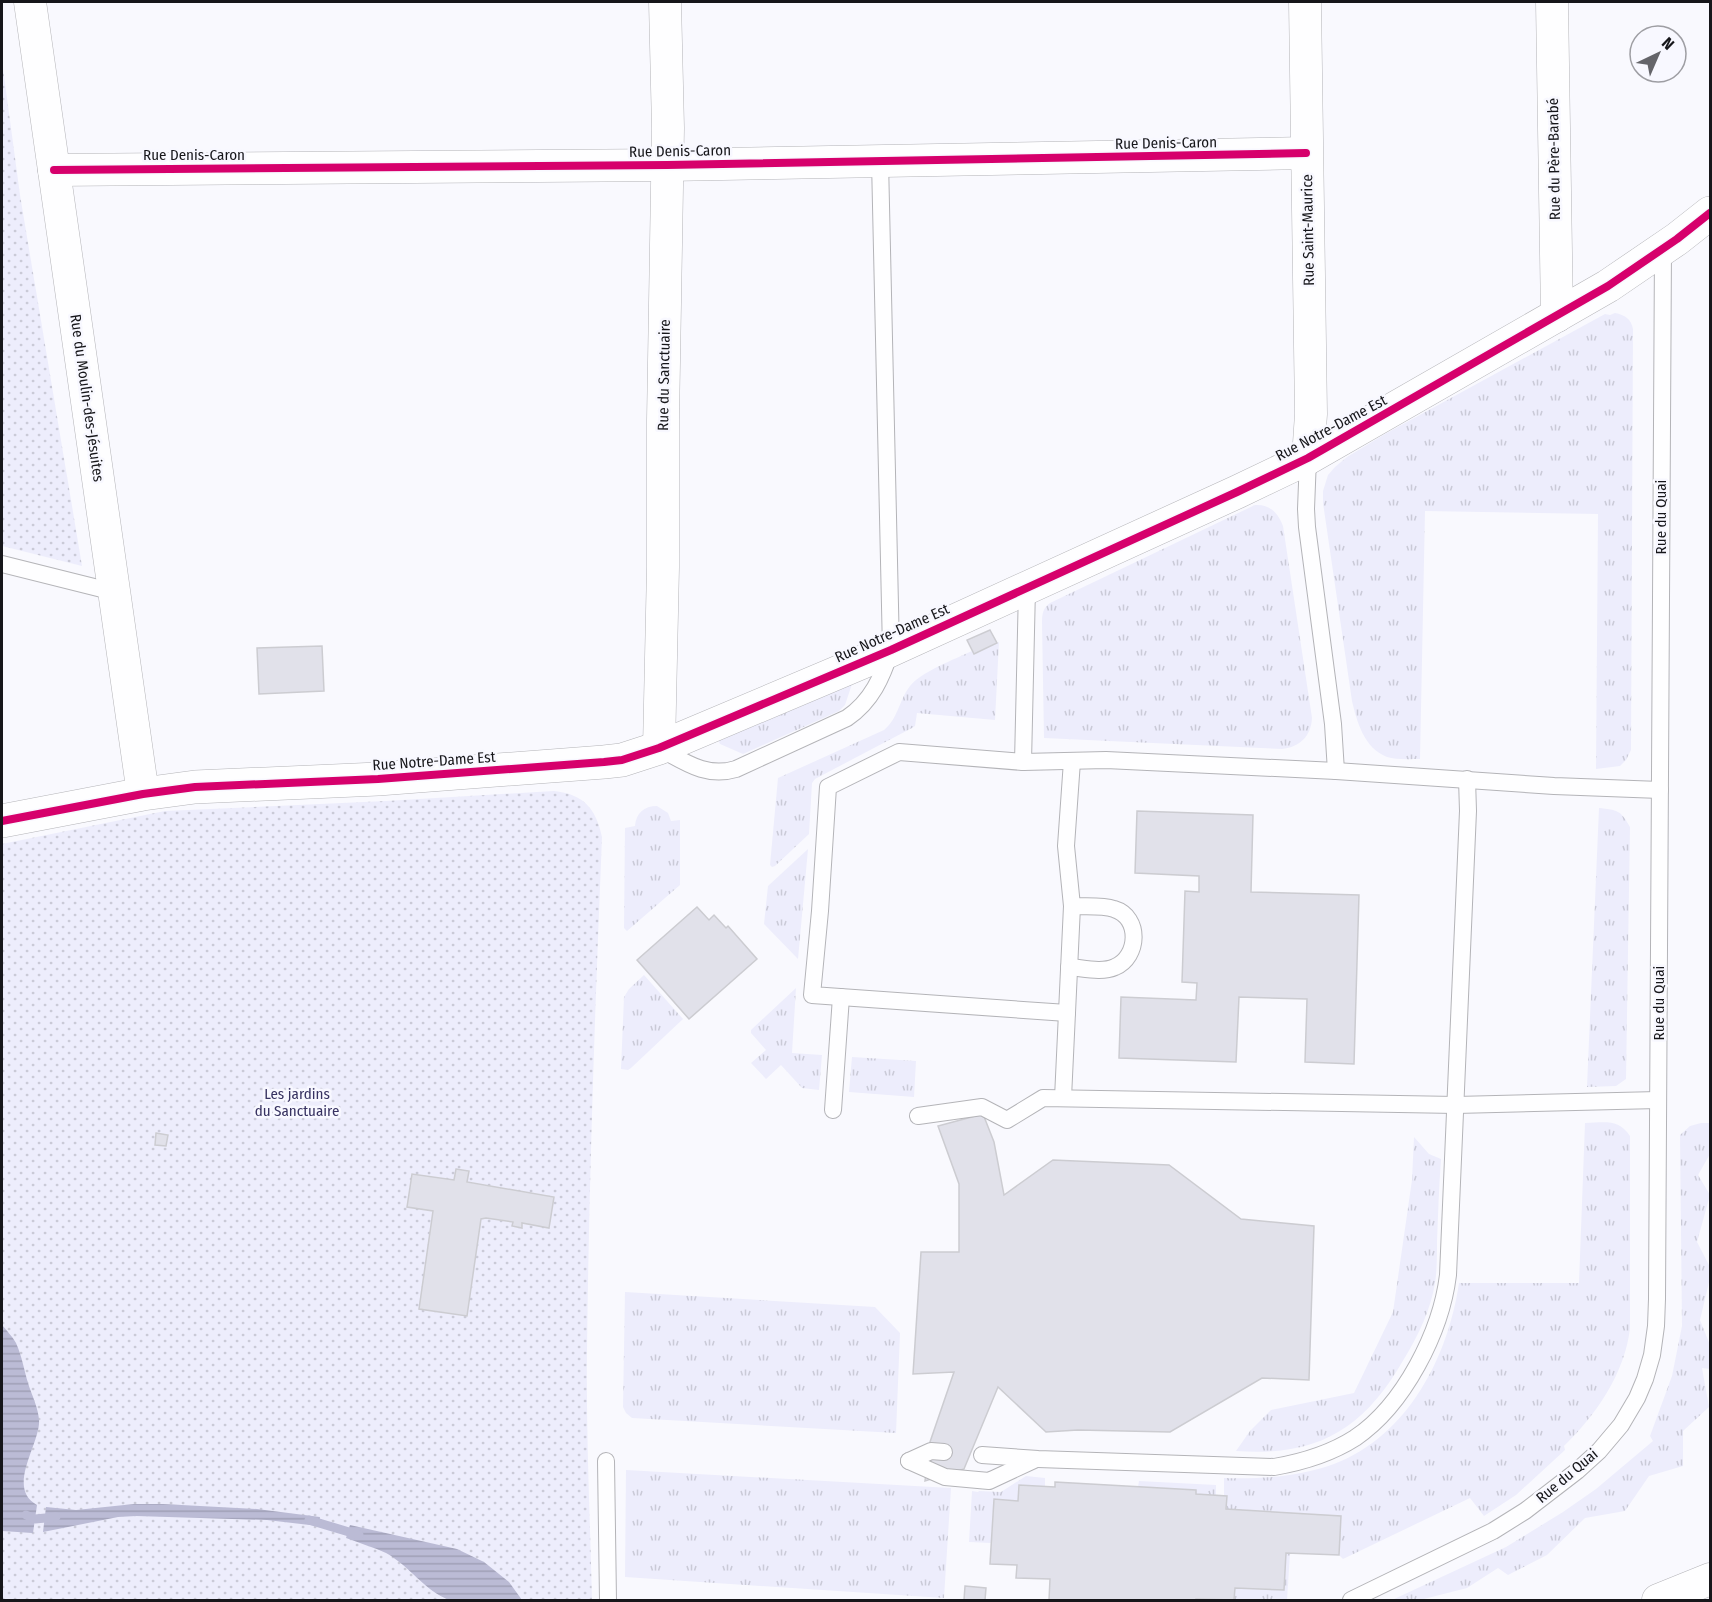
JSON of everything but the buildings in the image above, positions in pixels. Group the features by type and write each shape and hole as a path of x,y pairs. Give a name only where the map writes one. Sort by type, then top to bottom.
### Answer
{"street":[{"name":"Rue du Moulin-des-Jésuites","path":"30,2 142,794"},
{"name":"Rue du Sanctuaire","path":"659,748 667,165 665,2"},
{"name":"Rue Saint-Maurice","path":"1305,2 1311,414 1308,458"},
{"name":"Rue du Père-Barabé","path":"1552,2 1557,316"},
{"name":"Rue Denis-Caron","path":"54,170 667,165 1306,153"},
{"name":"Rue Notre-Dame Est","path":"2,821 142,794 195,787 378,779 604,762 659,748 891,650 1308,458 1608,286 1663,249 1710,213"},
{"path":"1658,1600 1710,1579"}],"lane":[{"path":"659,748 703,770 726,772 847,718 858,711 883,675 891,650 880,161"},
{"name":"Rue du Quai","path":"1351,1600 1471,1543 1525,1511 1577,1471 1599,1451 1621,1425 1637,1398 1652,1355 1656,1326 1663,249"},
{"path":"1308,458 1307,527 1333,724 1336,771"},
{"path":"2,564 114,592"},
{"path":"1023,762 1027,588"},
{"path":"1067,1013 812,995 828,787 899,752 1023,762 1106,760 1660,790"},
{"path":"1063,1098 1072,906 1066,846 1072,760"},
{"path":"982,1455 1274,1467 1295,1464 1318,1457 1356,1437 1376,1421 1401,1390 1414,1370 1436,1323 1448,1275 1468,811 1467,779"},
{"path":"1069,967 1106,970 1114,967 1128,957 1134,941 1132,925 1121,912 1107,908 1072,906"},
{"path":"833,1110 841,997"},
{"path":"918,1116 982,1107 1007,1120 1043,1098 1456,1105 1658,1100"},
{"path":"944,1452 932,1451 909,1461 945,1477 989,1481 1038,1459"},
{"path":"606,1461 608,1600"}],"green space":[{"path":"2,61 20,195 82,566 2,546"},
{"path":"1615,313 1627,318 1633,329 1631,750 1626,760 1620,766 1596,769 1598,514 1425,511 1420,759 1395,759 1379,753 1363,734 1352,701 1323,503 1323,491 1328,475 1347,457 1385,434 1605,314"},
{"path":"1255,505 1273,510 1283,526 1312,718 1307,735 1303,740 1294,746 1282,749 1044,738 1042,622 1046,607 1050,603"},
{"path":"999,642 995,720 917,713 915,726 912,728 815,779 812,783 809,834 775,866 770,865 778,778 884,730 889,726 906,691 915,681 948,662 972,651 974,654"},
{"path":"852,684 845,705 839,711 743,754 720,744 718,740"},
{"name":"Les jardins du Sanctuaire","path":"554,791 573,795 587,804 596,818 602,837 587,1350 592,1600 2,1600 2,844 165,811"},
{"path":"657,806 668,813 671,821 680,820 680,885 627,931 624,928 625,828 635,826 637,817 645,809"},
{"path":"1599,808 1618,812 1630,827 1626,1079 1616,1086 1587,1087"},
{"path":"808,849 798,959 764,924 768,886"},
{"path":"644,975 683,1019 631,1068 621,1069 624,997"},
{"path":"796,988 792,1053 822,1055 819,1090 802,1088 781,1065 766,1079 751,1063 766,1050 751,1030"},
{"path":"852,1057 916,1061 914,1097 849,1092"},
{"path":"1585,1123 1615,1124 1621,1126 1630,1136 1630,1328 1627,1345 1615,1377 1598,1407 1564,1446 1565,1450 1516,1495 1484,1516 1470,1498 1343,1559 1339,1555 1341,1516 1226,1509 1227,1496 1224,1496 1224,1478 1280,1476 1307,1472 1334,1464 1360,1451 1383,1434 1403,1414 1420,1391 1434,1365 1454,1311 1459,1283 1579,1283"},
{"path":"1709,1123 1710,1154 1698,1175 1710,1195 1697,1242 1710,1267 1710,1278 1700,1320 1710,1345 1710,1369 1702,1368 1709,1407 1683,1431 1683,1466 1649,1476 1625,1511 1585,1518 1547,1555 1508,1575 1498,1568 1467,1588 1420,1600 1392,1600 1506,1547 1596,1489 1653,1441 1650,1436 1672,1376 1682,1326 1680,1135 1690,1126"},
{"path":"1414,1137 1429,1154 1441,1159 1435,1283 1427,1312 1409,1350 1389,1383 1372,1404 1336,1434 1315,1443 1291,1449 1265,1452 1236,1451 1250,1431 1271,1410 1354,1393 1393,1312 1412,1180"},
{"path":"625,1292 875,1307 900,1333 896,1433 632,1418 623,1407"},
{"path":"626,1470 951,1488 944,1598 625,1577"},
{"path":"1026,1476 1045,1478 1045,1487 1019,1486 1018,1501 994,1499 991,1543 969,1542 972,1491 1001,1492"},
{"path":"1139,1481 1216,1485 1216,1495 1196,1494 1196,1490 1138,1487"},
{"path":"1286,1553 1290,1553 1287,1600 1234,1600 1235,1588 1284,1590"}],"water":[{"path":"2,1325 16,1343 38,1414 37,1434 24,1479 24,1489 28,1498 37,1505 33,1533 2,1531"},
{"path":"134,1504 257,1509 320,1517 318,1526 267,1520 136,1516 118,1517 43,1532 46,1507 76,1510"},
{"path":"350,1525 457,1549 484,1562 509,1582 522,1600 450,1600 432,1591 395,1558 346,1538"}],"waterway":[{"path":"26,1515 35,1519 56,1517"},
{"path":"309,1520 359,1535"}],"cycle path":[{"path":"54,170 667,165 1306,153"},
{"path":"2,821 143,794 195,787 378,779 604,762 622,760 659,748 891,650 1308,458 1608,286 1677,239 1710,213"}]}
